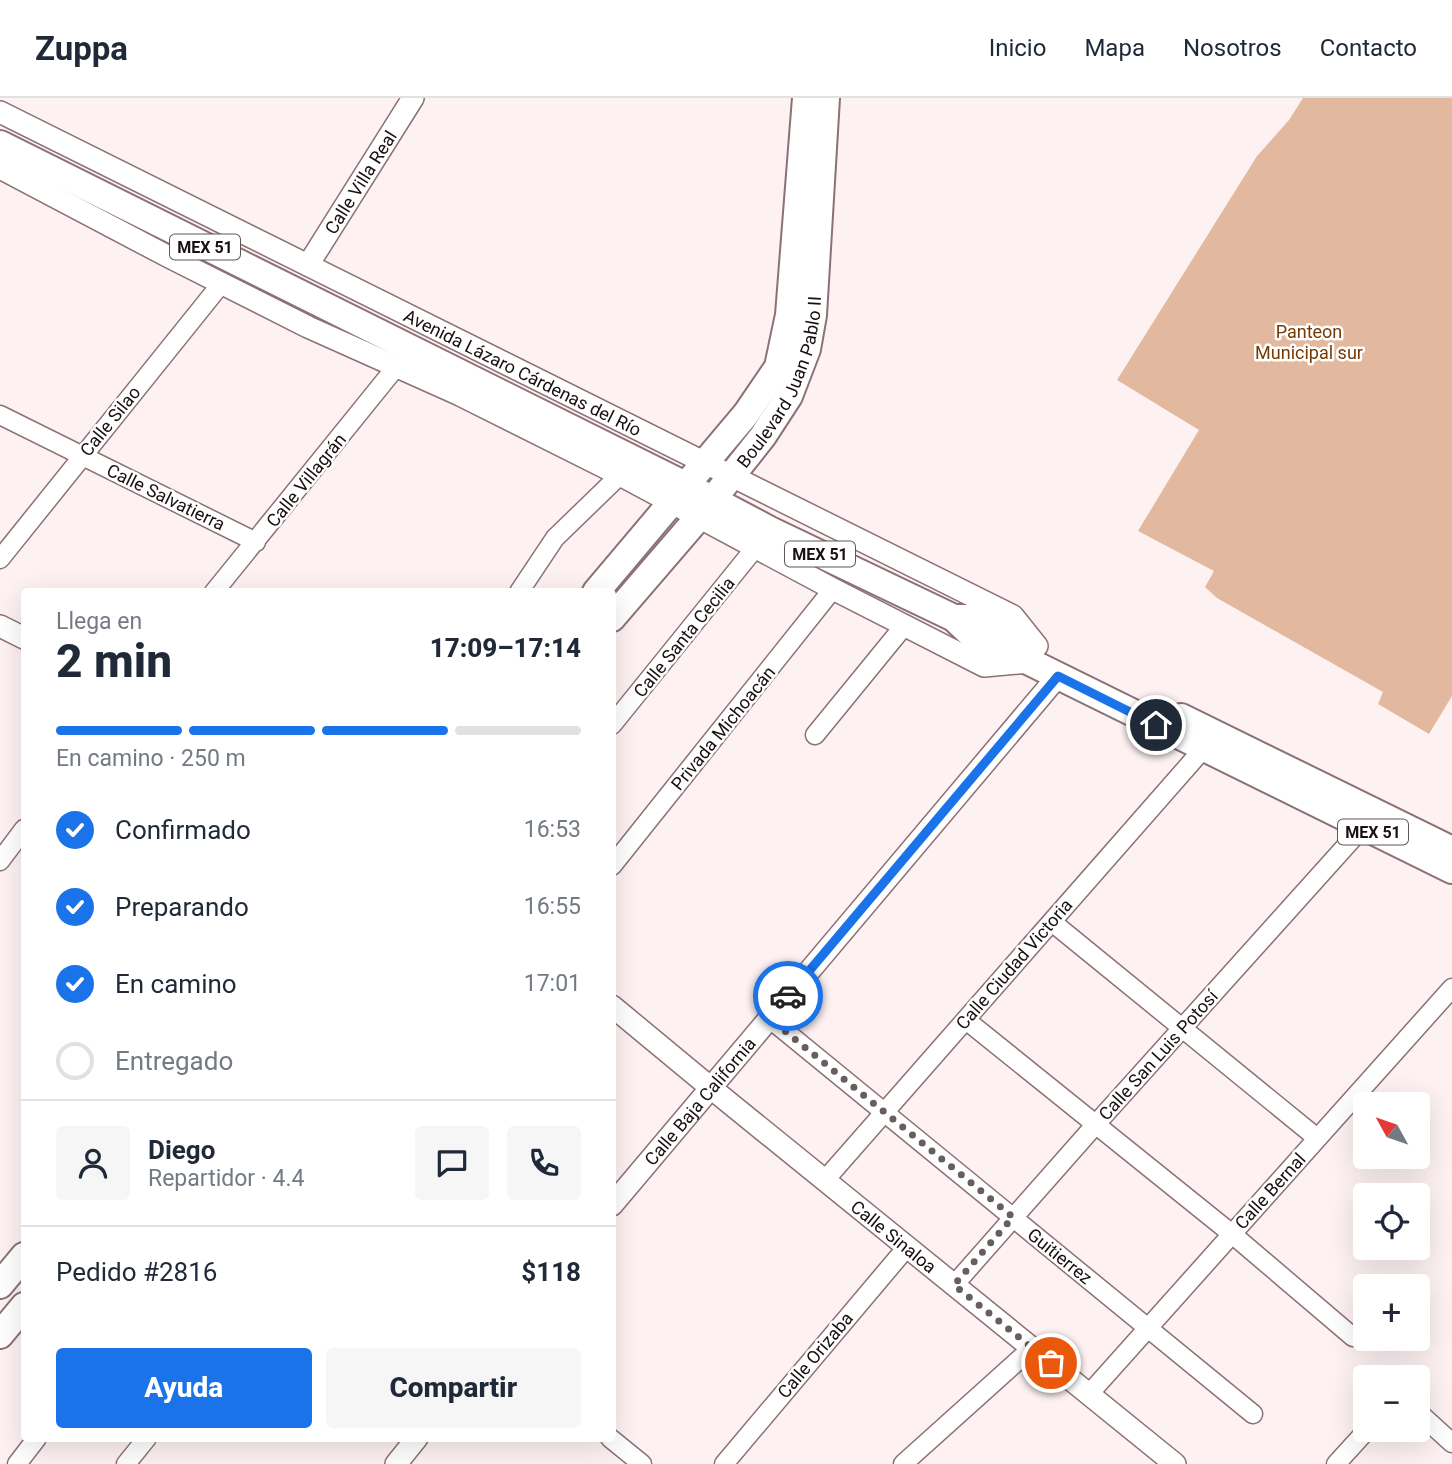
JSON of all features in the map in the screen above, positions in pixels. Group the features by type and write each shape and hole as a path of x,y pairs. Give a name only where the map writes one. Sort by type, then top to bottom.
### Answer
{"main road":[{"name":"Boulevard Juan Pablo II","path":"599,588 746,414 778,367 789,315 806,98"},
{"name":"Boulevard Juan Pablo II","path":"616,613 733,475 789,396 807,349 813,314 825,98"},
{"name":"Avenida Lázaro Cárdenas del Río","path":"0,144 705,509 954,618 979,618 1033,654 1058,676 1452,870"},
{"name":"Avenida Lázaro Cárdenas del Río","path":"1033,654 1452,850"},
{"path":"0,1285 21,1260"},
{"path":"0,1335 21,1310"}],"street":[{"name":"Calle Villa Real","path":"308,265 413,98"},
{"name":"Avenida Lázaro Cárdenas del Río","path":"0,112 1013,616 1033,654 984,666 755,548 705,509"},
{"name":"Avenida Lázaro Cárdenas del Río","path":"0,168 308,327 460,396 620,475 679,495"},
{"name":"Calle Silao","path":"0,559 221,284"},
{"name":"Calle Villagrán","path":"217,588 396,367"},
{"name":"Calle Salvatierra","path":"0,415 256,542"},
{"path":"522,588 555,538 620,475"},
{"name":"Calle Santa Cecilia","path":"616,720 755,548"},
{"name":"Privada Michoacán","path":"616,861 833,590"},
{"path":"0,626 21,636"},
{"path":"815,735 904,626"},
{"name":"Calle Baja California","path":"616,1200 1058,676"},
{"name":"Calle Ciudad Victoria","path":"825,1180 1203,748"},
{"name":"Calle San Luis Potosí","path":"954,1285 1363,827"},
{"path":"0,860 21,833"},
{"path":"1052,922 1317,1138"},
{"name":"Calle Bernal","path":"1088,1394 1452,988"},
{"name":"Calle Sinaloa","path":"616,1009 1175,1464"},
{"name":"Guitierrez","path":"769,1018 1253,1414"},
{"path":"966,1020 1232,1234 1353,1337"},
{"name":"Calle Orizaba","path":"724,1464 906,1247"},
{"path":"903,1464 1032,1348"},
{"path":"1430,1423 1452,1443"},
{"path":"17,1464 34,1442"},
{"path":"126,1464 144,1442"},
{"path":"396,1464 414,1442"},
{"path":"614,1442 634,1462"},
{"path":"1336,1464 1356,1442"}],"green space":[{"name":"Panteon Municipal sur","path":"1303,98 1452,98 1452,696 1429,734 1378,704 1383,692 1217,598 1205,587 1214,571 1138,531 1199,430 1117,380 1257,156 1289,120"}],"way so far":[{"path":"788,996 769,1018 1013,1217 954,1285 1051,1363"}],"route":[{"path":"788,996 1058,676 1156,725"}]}
